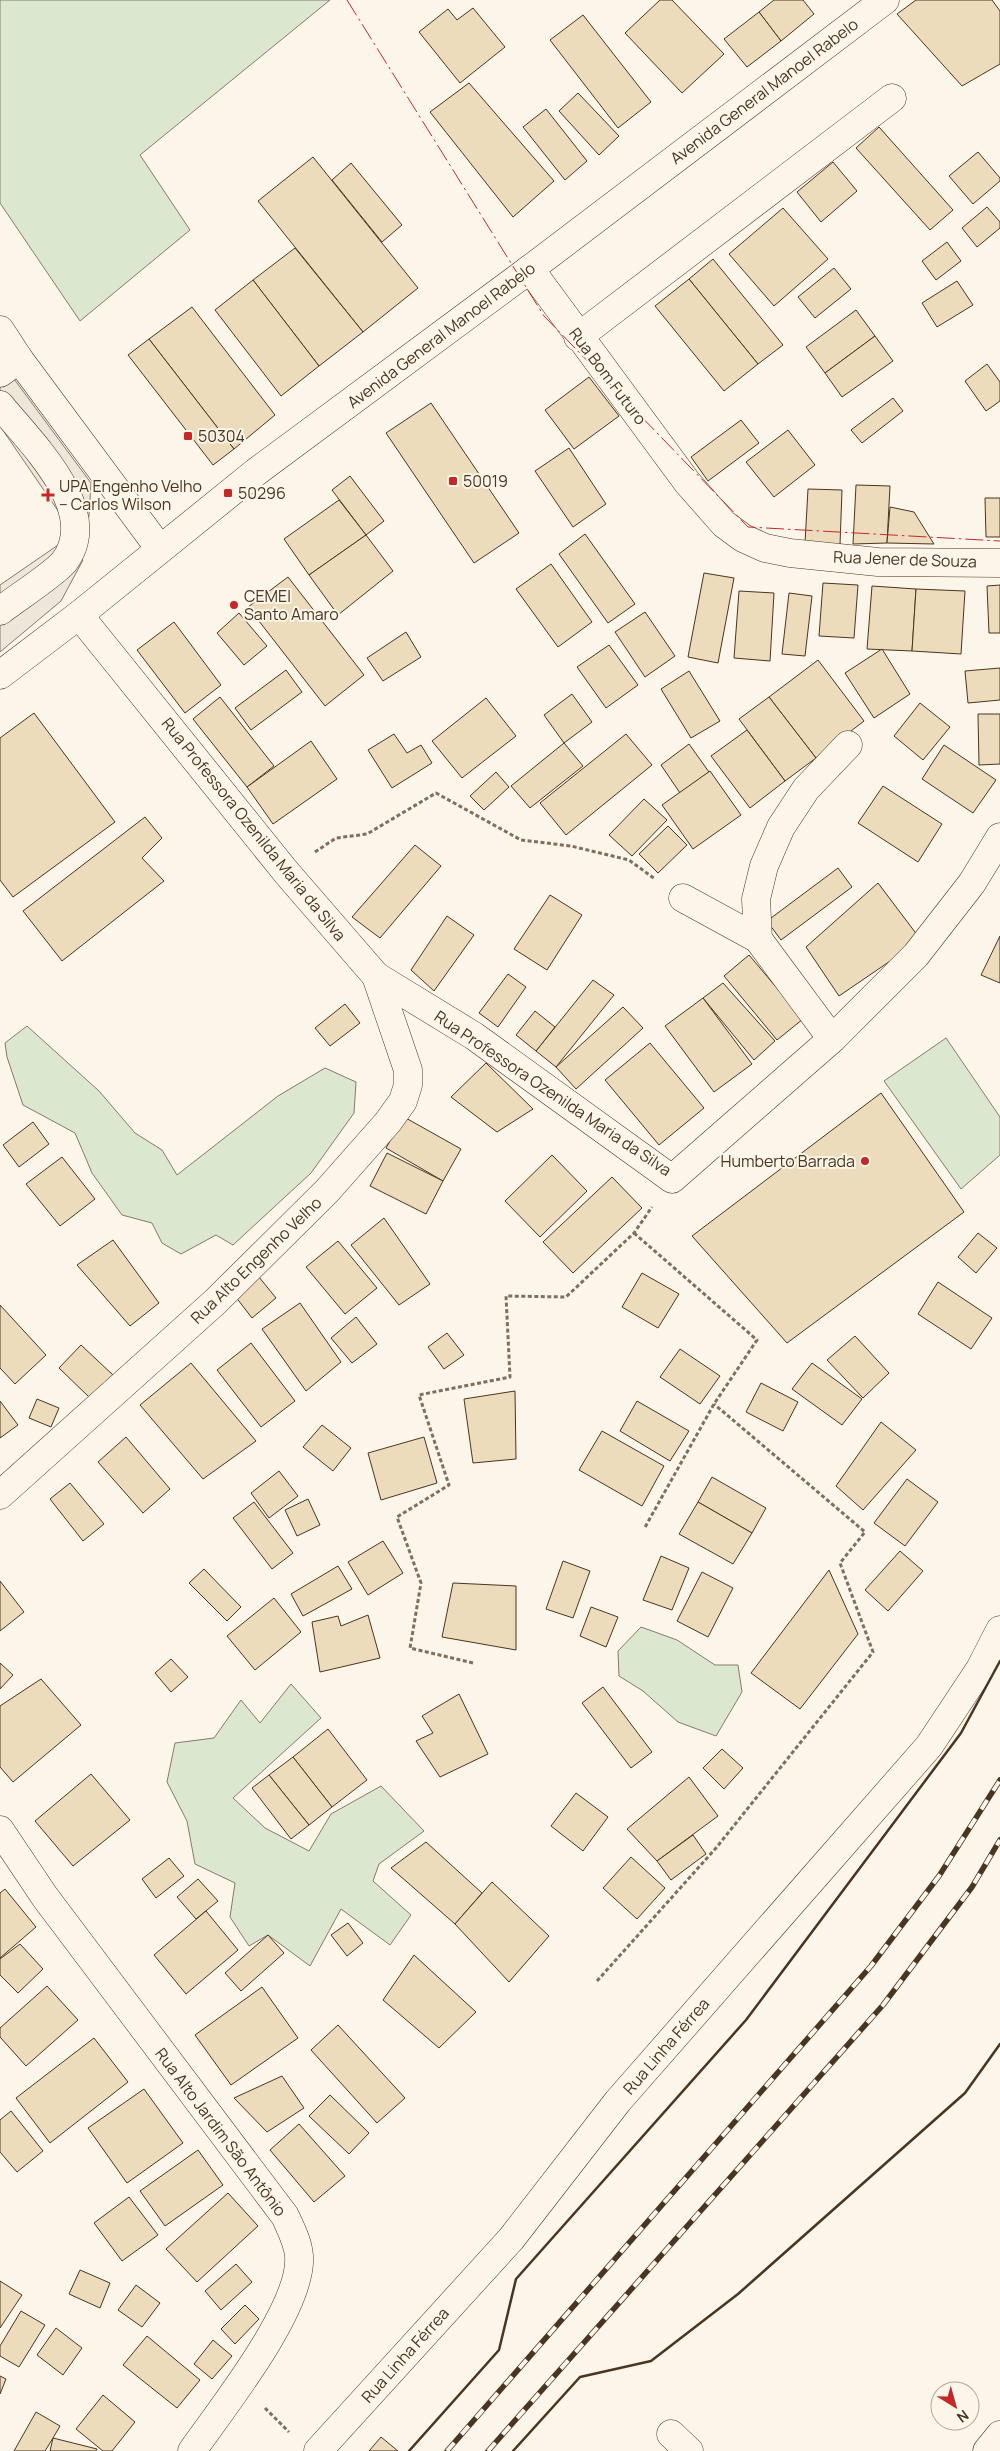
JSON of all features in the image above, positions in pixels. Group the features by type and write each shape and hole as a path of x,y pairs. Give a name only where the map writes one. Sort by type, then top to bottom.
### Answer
{"street":[{"name":"Avenida General Manoel Rabelo","path":"0,674 79,615 256,472 530,269 885,0"},
{"path":"578,337 892,98"},
{"name":"Rua Bom Futuro","path":"530,269 578,337 687,482"},
{"path":"0,330 10,366 160,548"},
{"path":"0,405 56,476 70,501 76,524 73,546 63,563 0,611"},
{"name":"Rua Jener de Souza","path":"687,482 724,524 743,538 765,548 878,562 1000,563"},
{"name":"Rua Professora Ozenilda Maria da Silva","path":"79,615 286,872 376,976 474,1036 672,1178 832,1039 916,955 972,882 1000,837"},
{"path":"758,939 756,899 764,866 781,827 806,788 848,745"},
{"path":"683,898 758,939 832,1039"},
{"name":"Rua Alto Engenho Velho","path":"0,1496 215,1302 327,1191 388,1122 402,1100 408,1086 408,1070 376,976"},
{"name":"Rua Linha Férrea","path":"318,2451 511,2239 618,2101 929,1746 980,1669 1000,1630"},
{"name":"Rua Alto Jardim São Antônio","path":"0,1830 45,1897 286,2216 295,2239 299,2257 296,2286 283,2316 192,2451"},
{"path":"987,2451 1000,2435"}],"path":[{"path":"286,872 336,838 367,834 436,793 521,840 570,846 629,860 683,898"},
{"path":"473,1663 410,1648 421,1583 396,1516 449,1485 420,1394 510,1377 506,1296 566,1296 634,1233 672,1178"},
{"path":"634,1233 757,1340 714,1404 644,1529"},
{"path":"597,1981 716,1848 873,1652 840,1563 865,1532 714,1404"},
{"path":"239,2383 295,2438"}],"green space":[{"path":"0,0 330,0 140,155 190,230 80,321 0,203"},
{"path":"27,1026 99,1091 135,1133 162,1150 177,1175 278,1096 325,1068 356,1082 354,1113 311,1173 233,1245 216,1235 181,1254 162,1243 152,1223 122,1215 92,1173 75,1133 23,1105 7,1057 5,1043"},
{"path":"946,1038 1000,1117 1000,1155 961,1189 884,1081"},
{"path":"641,1627 677,1640 715,1665 738,1665 742,1692 716,1736 678,1722 643,1691 619,1676 618,1651"},
{"path":"291,1684 321,1718 233,1798 265,1828 309,1851 331,1814 381,1786 424,1831 379,1864 373,1881 411,1915 390,1945 341,1909 310,1966 268,1935 249,1946 230,1917 235,1883 195,1864 187,1821 167,1782 175,1743 214,1738 241,1700 260,1723"}],"shaded area":[{"name":"UPA Engenho Velho – Carlos Wilson","path":"0,360 91,483 89,516 78,540 0,426"},
{"name":"UPA Engenho Velho – Carlos Wilson","path":"61,543 83,560 61,601 0,652 0,585"}],"building":[{"path":"660,0 672,0 724,54 682,93 625,33"},
{"path":"774,0 803,0 814,14 781,41 759,12"},
{"path":"916,0 992,0 1000,11 1000,64 962,86 897,14"},
{"path":"473,8 505,47 460,83 419,32 448,9 457,20"},
{"path":"759,12 781,41 747,67 724,39"},
{"path":"583,15 651,102 618,128 550,40"},
{"path":"469,83 554,181 513,217 430,112"},
{"path":"578,93 619,136 599,155 559,111"},
{"path":"546,109 587,161 565,180 523,127"},
{"path":"879,127 953,210 930,230 856,148"},
{"path":"978,152 1000,178 1000,181 973,204 949,176"},
{"path":"313,157 418,288 363,332 258,201"},
{"path":"833,162 857,191 821,222 797,192"},
{"path":"351,163 402,225 382,242 332,180"},
{"path":"987,207 1000,222 1000,228 977,247 962,228"},
{"path":"783,208 828,259 774,306 729,254"},
{"path":"947,242 961,261 936,280 922,261"},
{"path":"295,248 363,332 319,366 253,280"},
{"path":"713,259 783,345 758,364 689,279"},
{"path":"834,268 851,289 815,318 798,297"},
{"path":"689,279 758,364 724,391 655,306"},
{"path":"253,280 319,366 281,396 215,310"},
{"path":"957,281 973,305 937,327 922,303"},
{"path":"192,307 275,415 234,449 149,339"},
{"path":"856,310 875,336 825,373 806,347"},
{"path":"875,336 893,361 842,397 825,373"},
{"path":"149,339 234,449 213,465 128,355"},
{"path":"987,364 1000,382 1000,401 986,411 965,381"},
{"path":"589,377 619,416 574,449 545,410"},
{"path":"893,398 903,411 862,443 851,430"},
{"path":"431,403 519,533 474,563 386,433"},
{"path":"741,420 759,443 708,481 691,457"},
{"path":"788,430 815,465 774,497 746,462"},
{"path":"569,448 606,504 573,527 535,471"},
{"path":"350,476 384,521 366,535 332,490"},
{"path":"856,485 890,486 887,543 853,544"},
{"path":"808,489 842,490 840,545 805,543"},
{"path":"985,498 1000,498 1000,537 986,537"},
{"path":"339,500 366,535 309,575 284,539"},
{"path":"890,507 914,512 934,544 887,543"},
{"path":"585,534 635,604 608,623 559,554"},
{"path":"366,535 393,571 338,615 309,575"},
{"path":"551,564 592,622 558,647 516,589"},
{"path":"704,573 734,578 718,663 688,657"},
{"path":"288,577 364,675 325,706 248,607"},
{"path":"823,583 858,585 854,638 819,636"},
{"path":"1000,585 1000,633 989,633 987,586"},
{"path":"872,586 916,589 912,651 867,649"},
{"path":"916,589 965,591 961,654 912,651"},
{"path":"739,591 774,593 770,661 734,658"},
{"path":"789,593 812,596 805,656 782,654"},
{"path":"645,612 675,656 645,677 615,632"},
{"path":"239,613 267,646 244,665 217,633"},
{"path":"174,622 221,685 185,713 137,650"},
{"path":"406,632 421,657 383,681 367,658"},
{"path":"609,645 638,685 606,708 577,667"},
{"path":"882,649 910,694 874,718 845,673"},
{"path":"818,660 864,721 816,758 769,697"},
{"path":"1000,668 1000,700 968,703 965,671"},
{"path":"286,670 302,692 251,730 235,708"},
{"path":"689,671 720,721 691,738 661,689"},
{"path":"572,694 592,722 564,743 544,715"},
{"path":"220,697 274,766 247,787 193,719"},
{"path":"769,697 816,758 785,781 739,719"},
{"path":"486,698 516,736 462,778 432,741"},
{"path":"920,703 950,727 923,760 894,736"},
{"path":"34,713 115,822 13,897 0,880 0,738"},
{"path":"978,714 1000,714 1000,764 979,765"},
{"path":"747,730 785,781 750,808 711,756"},
{"path":"394,734 407,753 421,745 432,763 392,788 368,750"},
{"path":"626,734 652,765 566,835 540,803"},
{"path":"311,741 337,779 273,824 247,787"},
{"path":"564,743 583,766 530,808 511,786"},
{"path":"689,744 709,772 680,793 661,765"},
{"path":"944,745 996,780 973,813 922,779"},
{"path":"710,771 741,815 693,849 662,805"},
{"path":"496,772 509,787 484,810 470,796"},
{"path":"883,786 942,824 918,862 858,823"},
{"path":"644,799 667,820 632,856 609,835"},
{"path":"145,817 162,838 142,858 164,881 62,961 23,911"},
{"path":"668,826 687,845 658,873 639,854"},
{"path":"415,845 441,866 380,938 352,917"},
{"path":"838,868 852,887 781,940 767,921"},
{"path":"878,883 921,940 839,996 806,947"},
{"path":"550,895 582,915 547,970 514,949"},
{"path":"447,916 474,935 434,991 411,970"},
{"path":"1000,936 1000,983 981,975"},
{"path":"749,955 803,1019 777,1040 724,976"},
{"path":"508,974 526,987 498,1027 479,1013"},
{"path":"593,980 614,995 556,1067 536,1051"},
{"path":"723,983 775,1041 754,1060 703,998"},
{"path":"703,998 752,1064 714,1092 665,1026"},
{"path":"345,1004 360,1023 330,1046 315,1028"},
{"path":"623,1007 643,1028 576,1089 556,1067"},
{"path":"535,1011 555,1027 536,1051 516,1035"},
{"path":"650,1043 704,1108 659,1145 605,1080"},
{"path":"486,1063 533,1109 497,1132 451,1097"},
{"path":"881,1093 964,1212 787,1343 692,1236"},
{"path":"404,1117 461,1149 443,1181 386,1148"},
{"path":"33,1122 49,1144 19,1167 3,1145"},
{"path":"387,1153 443,1181 426,1214 370,1186"},
{"path":"552,1155 587,1191 540,1237 505,1201"},
{"path":"62,1157 95,1199 60,1226 26,1184"},
{"path":"612,1177 642,1208 573,1273 543,1242"},
{"path":"384,1218 430,1284 399,1305 351,1245"},
{"path":"978,1233 997,1248 976,1273 958,1257"},
{"path":"113,1240 159,1303 130,1326 77,1265"},
{"path":"338,1241 377,1288 345,1314 306,1267"},
{"path":"642,1273 679,1294 658,1328 622,1307"},
{"path":"259,1277 276,1298 252,1318 235,1296"},
{"path":"938,1282 992,1318 971,1349 918,1314"},
{"path":"300,1303 341,1362 306,1391 262,1329"},
{"path":"0,1305 46,1355 15,1384 0,1368"},
{"path":"356,1317 377,1344 352,1363 331,1338"},
{"path":"447,1333 464,1355 444,1369 428,1347"},
{"path":"855,1336 889,1373 863,1398 827,1360"},
{"path":"251,1343 295,1401 261,1427 217,1370"},
{"path":"81,1345 113,1375 90,1398 59,1368"},
{"path":"680,1349 720,1376 700,1404 660,1377"},
{"path":"191,1363 256,1441 203,1479 140,1405"},
{"path":"812,1363 862,1399 842,1425 792,1389"},
{"path":"761,1383 798,1402 783,1431 746,1412"},
{"path":"515,1391 516,1459 473,1463 464,1399"},
{"path":"37,1399 59,1408 51,1427 29,1418"},
{"path":"0,1401 18,1425 0,1438"},
{"path":"637,1401 689,1431 670,1461 620,1431"},
{"path":"881,1422 916,1450 863,1510 836,1486"},
{"path":"322,1425 351,1448 333,1471 303,1447"},
{"path":"602,1431 664,1466 642,1506 579,1470"},
{"path":"126,1437 170,1489 143,1513 98,1462"},
{"path":"424,1437 437,1483 381,1500 368,1453"},
{"path":"279,1471 298,1496 269,1518 251,1493"},
{"path":"712,1477 766,1508 752,1533 698,1502"},
{"path":"907,1479 938,1502 905,1546 874,1523"},
{"path":"70,1483 104,1524 83,1541 50,1499"},
{"path":"308,1499 320,1525 297,1536 285,1510"},
{"path":"254,1502 293,1553 272,1569 233,1518"},
{"path":"698,1502 752,1533 733,1564 679,1534"},
{"path":"383,1541 403,1573 368,1595 348,1562"},
{"path":"900,1551 923,1571 888,1611 865,1590"},
{"path":"661,1556 689,1568 672,1610 643,1600"},
{"path":"563,1561 590,1571 573,1618 546,1609"},
{"path":"338,1566 352,1589 303,1616 291,1594"},
{"path":"204,1569 241,1607 227,1621 189,1583"},
{"path":"829,1570 858,1634 800,1709 751,1673"},
{"path":"702,1572 733,1588 708,1637 677,1621"},
{"path":"0,1581 24,1612 0,1631"},
{"path":"453,1583 516,1586 516,1650 442,1637"},
{"path":"274,1598 301,1632 255,1670 227,1636"},
{"path":"591,1607 618,1617 606,1647 580,1636"},
{"path":"368,1615 380,1658 320,1672 312,1622 338,1616 341,1626"},
{"path":"171,1659 188,1677 171,1692 155,1673"},
{"path":"0,1663 13,1675 0,1689"},
{"path":"41,1679 81,1725 13,1782 0,1767 0,1706"},
{"path":"603,1687 652,1752 631,1768 582,1703"},
{"path":"459,1694 488,1754 440,1777 416,1741 433,1733 422,1716"},
{"path":"328,1729 367,1780 332,1807 293,1757"},
{"path":"722,1749 743,1768 724,1789 703,1768"},
{"path":"293,1757 332,1807 309,1825 269,1775"},
{"path":"91,1774 130,1820 73,1866 35,1821"},
{"path":"269,1775 309,1825 291,1839 252,1788"},
{"path":"689,1777 718,1816 657,1861 627,1829"},
{"path":"576,1793 608,1817 583,1851 551,1826"},
{"path":"693,1835 706,1854 671,1880 657,1861"},
{"path":"426,1842 482,1893 455,1924 391,1868"},
{"path":"631,1857 665,1888 637,1919 603,1888"},
{"path":"169,1858 184,1876 156,1898 142,1879"},
{"path":"198,1879 218,1901 196,1919 177,1897"},
{"path":"492,1882 549,1936 509,1982 455,1924"},
{"path":"5,1889 36,1927 0,1958 0,1893"},
{"path":"206,1911 238,1950 186,1994 154,1955"},
{"path":"348,1923 363,1943 347,1956 331,1935"},
{"path":"268,1935 284,1953 241,1991 225,1973"},
{"path":"20,1944 43,1969 18,1993 0,1975 0,1959"},
{"path":"414,1955 476,2012 439,2048 383,2000"},
{"path":"47,1986 78,2020 26,2066 0,2037 0,2028"},
{"path":"262,1987 298,2038 231,2085 195,2035"},
{"path":"338,2025 405,2098 377,2123 311,2050"},
{"path":"94,2038 128,2082 50,2143 16,2098"},
{"path":"282,2076 304,2108 267,2132 234,2098"},
{"path":"144,2089 183,2143 127,2183 88,2128"},
{"path":"330,2095 369,2133 349,2154 309,2116"},
{"path":"11,2111 43,2151 17,2172 0,2152 0,2120"},
{"path":"299,2124 345,2176 314,2202 270,2150"},
{"path":"198,2150 223,2185 165,2226 140,2191"},
{"path":"228,2193 258,2226 197,2282 166,2249"},
{"path":"129,2197 158,2235 122,2261 94,2223"},
{"path":"236,2264 252,2282 221,2310 205,2291"},
{"path":"80,2270 110,2283 100,2308 69,2294"},
{"path":"0,2281 22,2295 0,2328"},
{"path":"136,2285 160,2303 142,2327 118,2310"},
{"path":"245,2305 259,2319 235,2344 221,2329"},
{"path":"21,2311 45,2325 19,2367 0,2356 0,2346"},
{"path":"56,2328 82,2348 63,2375 37,2355"},
{"path":"147,2336 200,2380 177,2408 123,2365"},
{"path":"213,2340 232,2356 212,2379 194,2364"},
{"path":"0,2376 6,2379 0,2394"},
{"path":"103,2395 135,2422 112,2451 103,2451 76,2429"},
{"path":"36,2412 60,2426 45,2451 14,2451"},
{"path":"381,2437 398,2451 369,2451"},
{"path":"53,2438 97,2449 96,2451 50,2451"}],"railway":[{"path":"447,2451 871,1966 939,1876 1000,1780"},
{"path":"488,2451 883,2005 972,1887 1000,1840"}],"wall":[{"path":"409,2451 499,2350 516,2279 746,2020 961,1733 1000,1661"},
{"path":"513,2451 580,2377 651,2361 738,2294 965,2093 1000,2044"}],"power":[{"path":"347,0 544,316 748,527 1000,541"}],"place":[{"name":"50304","path":"188,436"},
{"name":"50019","path":"453,481"},
{"name":"50296","path":"228,493"},
{"name":"UPA Engenho Velho – Carlos Wilson","path":"48,495"},
{"name":"CEMEI Santo Amaro","path":"234,605"},
{"name":"Humberto Barrada","path":"865,1161"}]}
